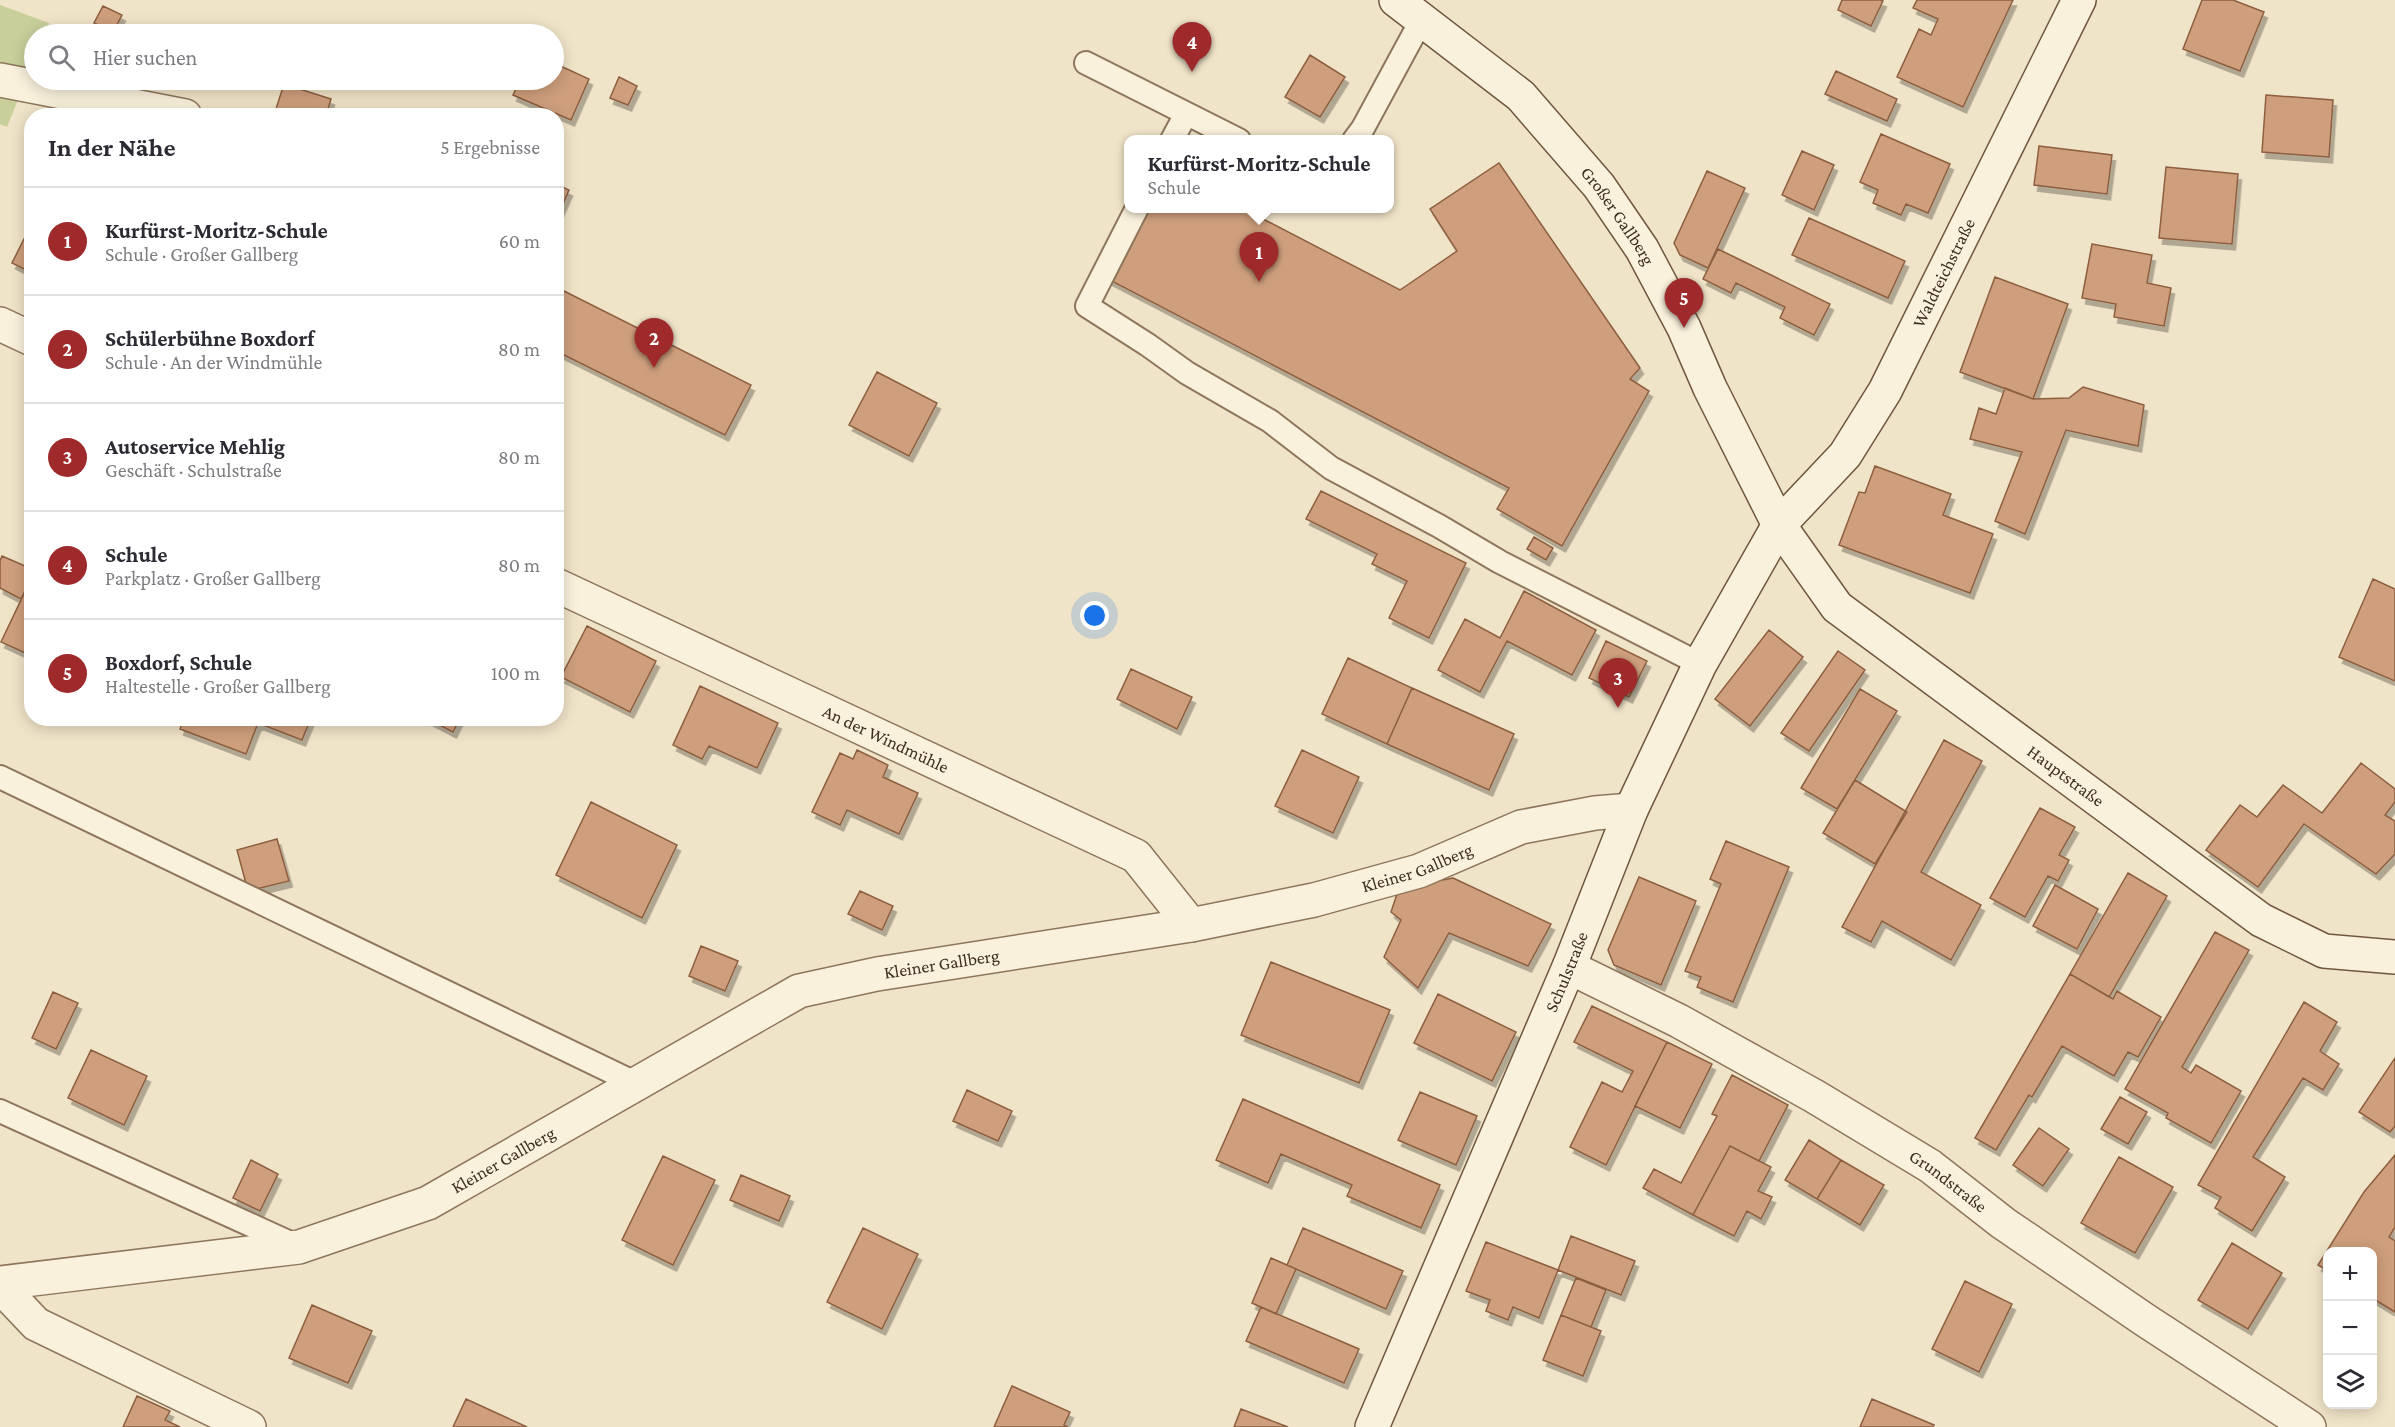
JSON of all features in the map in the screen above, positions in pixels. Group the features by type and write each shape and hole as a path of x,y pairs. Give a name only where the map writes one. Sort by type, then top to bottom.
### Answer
{"street":[{"name":"Großer Gallberg","path":"1396,0 1521,96 1599,186 1647,259 1684,328 1710,388 1779,525"},
{"name":"Waldteichstraße","path":"1779,525 1845,455 1885,391 2079,0"},
{"path":"0,80 24,85"},
{"path":"51,90 144,108"},
{"path":"0,324 24,335"},
{"name":"Schulstraße","path":"1372,1427 1569,967 1631,810 1700,664 1779,525"},
{"name":"Hauptstraße","path":"1779,525 1837,607 2261,920 2324,951 2395,957"},
{"name":"An der Windmühle","path":"564,589 1136,856 1191,925"},
{"name":"Kleiner Gallberg","path":"0,1284 299,1247 428,1203 799,991 877,974 1191,925 1314,900 1419,871 1521,827 1594,813 1631,810"},
{"name":"Grundstraße","path":"1569,967 1679,1021 1814,1096 1930,1166 2013,1230 2309,1427"},
{"name":"Kleiner Gallberg","path":"0,1284 36,1324 249,1427"}],"lane":[{"path":"1358,135 1422,19"},
{"path":"1086,63 1229,135"},
{"path":"1175,135 1186,114"},
{"path":"1134,213 1087,306 1187,373 1270,421 1331,468 1439,526 1500,562 1700,664"},
{"path":"0,777 637,1084"},
{"path":"0,1111 299,1247"}],"green space":[{"path":"0,5 49,23 24,24 24,85 7,127 0,124"}],"building":[{"path":"1842,0 1883,1 1871,26 1838,10"},
{"path":"1917,0 2013,0 1963,107 1897,77 1919,29 1931,35 1938,19 1913,8"},
{"path":"2202,0 2233,0 2264,12 2240,71 2183,49"},
{"path":"103,6 122,15 117,24 94,23"},
{"path":"1310,55 1345,77 1320,117 1285,97"},
{"path":"564,68 589,79 571,120 564,117 564,108 543,108 513,95 515,90 564,90"},
{"path":"1836,71 1897,99 1887,121 1825,94"},
{"path":"619,77 637,86 628,105 610,98"},
{"path":"282,90 303,90 331,99 328,108 276,108"},
{"path":"2266,95 2333,100 2329,157 2262,152"},
{"path":"1881,134 1950,164 1928,213 1906,204 1901,215 1873,203 1878,190 1860,182"},
{"path":"2039,146 2112,155 2107,194 2034,185"},
{"path":"1802,151 1834,165 1814,210 1782,195"},
{"path":"1499,163 1640,368 1630,379 1649,391 1562,546 1497,509 1509,488 1104,277 1137,213 1252,213 1400,290 1457,251 1430,209"},
{"path":"2166,167 2238,174 2232,244 2159,238"},
{"path":"1707,171 1745,188 1708,268 1680,255 1674,243"},
{"path":"564,188 569,190 564,201"},
{"path":"1809,218 1905,261 1888,298 1792,255"},
{"path":"24,239 24,269 12,263"},
{"path":"2092,244 2152,255 2147,283 2171,288 2164,326 2114,317 2116,304 2082,298"},
{"path":"1718,249 1830,304 1814,335 1780,318 1785,307 1736,283 1731,293 1703,279"},
{"path":"1995,277 2068,304 2033,399 1960,372"},
{"path":"564,291 751,385 725,435 564,355"},
{"path":"877,372 937,403 909,456 849,425"},
{"path":"2083,387 2144,405 2138,446 2066,430 2025,534 1995,521 2022,452 1970,439 1979,408 1996,414 2005,388 2033,399 2069,398"},
{"path":"1875,466 1951,494 1943,515 1993,534 1970,593 1839,545 1859,492 1865,493"},
{"path":"1321,491 1466,563 1429,638 1389,618 1407,581 1372,564 1377,554 1306,519"},
{"path":"1534,537 1553,548 1546,560 1527,549"},
{"path":"2,556 24,566 24,593 21,599 0,588"},
{"path":"2373,579 2395,589 2395,681 2339,657"},
{"path":"1524,591 1596,630 1572,675 1507,641 1480,692 1438,670 1465,619 1500,638"},
{"path":"24,594 24,652 1,642"},
{"path":"587,626 656,661 630,712 564,679 564,671"},
{"path":"1769,630 1803,657 1750,726 1715,699"},
{"path":"1606,641 1647,661 1629,697 1589,678"},
{"path":"1838,651 1865,670 1809,751 1781,733"},
{"path":"1348,658 1412,688 1387,744 1322,714"},
{"path":"1131,669 1192,697 1177,729 1117,699"},
{"path":"700,686 778,723 757,768 709,746 702,759 673,745"},
{"path":"1412,688 1514,734 1489,790 1387,744"},
{"path":"1860,689 1897,711 1837,809 1801,788"},
{"path":"181,726 257,726 246,754 180,729"},
{"path":"266,726 308,726 302,740"},
{"path":"441,726 456,726 453,732"},
{"path":"1944,740 1982,761 1921,872 1981,905 1951,960 1882,921 1871,942 1842,927"},
{"path":"857,750 888,765 883,777 918,793 899,834 847,810 840,825 812,812 840,753 853,759"},
{"path":"1302,750 1359,777 1333,833 1275,806"},
{"path":"2361,763 2395,789 2395,802 2385,815 2395,821 2395,854 2376,874 2304,824 2258,887 2206,850 2240,805 2257,817 2283,785 2322,813"},
{"path":"1855,780 1907,812 1875,864 1823,833"},
{"path":"591,802 677,845 642,918 556,875"},
{"path":"2040,808 2075,827 2059,855 2069,860 2058,881 2048,876 2025,917 1990,898"},
{"path":"277,839 289,881 248,891 237,850"},
{"path":"1726,841 1789,867 1733,1002 1697,987 1701,977 1685,971 1721,884 1710,879"},
{"path":"2128,873 2167,896 2109,997 2070,974"},
{"path":"1639,877 1696,901 1661,985 1614,965 1608,950"},
{"path":"1453,878 1551,924 1528,966 1449,933 1418,988 1384,957 1401,920 1391,912 1399,888"},
{"path":"2055,885 2098,909 2077,949 2033,926"},
{"path":"860,891 893,906 882,930 848,914"},
{"path":"2215,932 2249,950 2182,1067 2191,1073 2196,1065 2241,1091 2211,1143 2166,1118 2168,1113 2125,1089"},
{"path":"701,946 738,961 725,991 689,976"},
{"path":"1271,962 1390,1010 1359,1083 1241,1035"},
{"path":"2070,974 2113,999 2117,991 2161,1017 2138,1057 2128,1052 2114,1076 2062,1046 2032,1097 2029,1095 1996,1150 1975,1138"},
{"path":"53,992 78,1003 56,1049 32,1038"},
{"path":"1438,994 1516,1032 1492,1081 1414,1043"},
{"path":"2304,1002 2337,1022 2320,1051 2339,1064 2323,1090 2303,1078 2253,1157 2285,1177 2252,1231 2215,1208 2221,1197 2198,1185"},
{"path":"1592,1006 1667,1042 1606,1165 1570,1147 1602,1082 1622,1092 1633,1071 1574,1042"},
{"path":"1667,1042 1712,1064 1680,1128 1635,1106"},
{"path":"91,1050 147,1076 124,1125 68,1098"},
{"path":"2395,1058 2395,1126 2390,1132 2359,1112"},
{"path":"1732,1075 1788,1105 1759,1161 1730,1146 1693,1215 1643,1188 1654,1169 1681,1183 1717,1116 1712,1114"},
{"path":"967,1090 1012,1111 998,1141 953,1121"},
{"path":"1420,1092 1477,1116 1456,1165 1398,1140"},
{"path":"2120,1097 2147,1112 2128,1144 2101,1129"},
{"path":"1243,1099 1440,1185 1421,1228 1347,1196 1352,1185 1281,1154 1268,1183 1216,1160"},
{"path":"2039,1128 2069,1149 2043,1186 2013,1165"},
{"path":"1809,1140 1841,1160 1817,1199 1785,1180"},
{"path":"1730,1146 1771,1167 1758,1191 1772,1197 1761,1219 1747,1211 1734,1236 1693,1215"},
{"path":"2395,1155 2395,1227 2389,1237 2395,1241 2395,1312 2377,1301 2377,1247 2329,1247 2364,1192"},
{"path":"663,1156 715,1180 673,1265 622,1240"},
{"path":"2119,1157 2173,1187 2135,1253 2081,1223"},
{"path":"251,1160 278,1174 260,1211 233,1198"},
{"path":"1841,1160 1884,1185 1860,1225 1817,1199"},
{"path":"741,1175 790,1196 779,1221 730,1200"},
{"path":"863,1228 918,1254 882,1329 827,1302"},
{"path":"1303,1228 1403,1271 1386,1309 1287,1265"},
{"path":"1571,1236 1635,1261 1621,1295 1558,1270"},
{"path":"1486,1242 1558,1270 1539,1318 1513,1307 1508,1320 1486,1311 1490,1300 1466,1291"},
{"path":"2232,1243 2282,1273 2248,1329 2198,1300"},
{"path":"2323,1257 2323,1268 2318,1265"},
{"path":"1271,1258 1296,1269 1276,1314 1252,1303"},
{"path":"1576,1278 1606,1290 1591,1327 1561,1315"},
{"path":"1965,1281 2012,1304 1979,1372 1932,1349"},
{"path":"312,1305 372,1331 348,1383 289,1358"},
{"path":"1261,1307 1359,1349 1344,1383 1246,1341"},
{"path":"1561,1315 1601,1331 1583,1376 1543,1360"},
{"path":"1012,1386 1070,1412 1064,1425 1068,1427 994,1427"},
{"path":"137,1396 170,1411 165,1420 180,1427 123,1427"},
{"path":"466,1399 527,1427 453,1427"},
{"path":"1872,1399 1934,1425 1933,1427 1860,1427"},
{"path":"1241,1409 1288,1427 1234,1427"}],"place":[{"name":"Schule","path":"1192,72"},
{"name":"Kurfürst-Moritz-Schule","path":"1259,282"},
{"name":"Boxdorf, Schule","path":"1684,328"},
{"name":"Schülerbühne Boxdorf","path":"654,368"},
{"name":"Autoservice Mehlig","path":"1618,708"}]}
